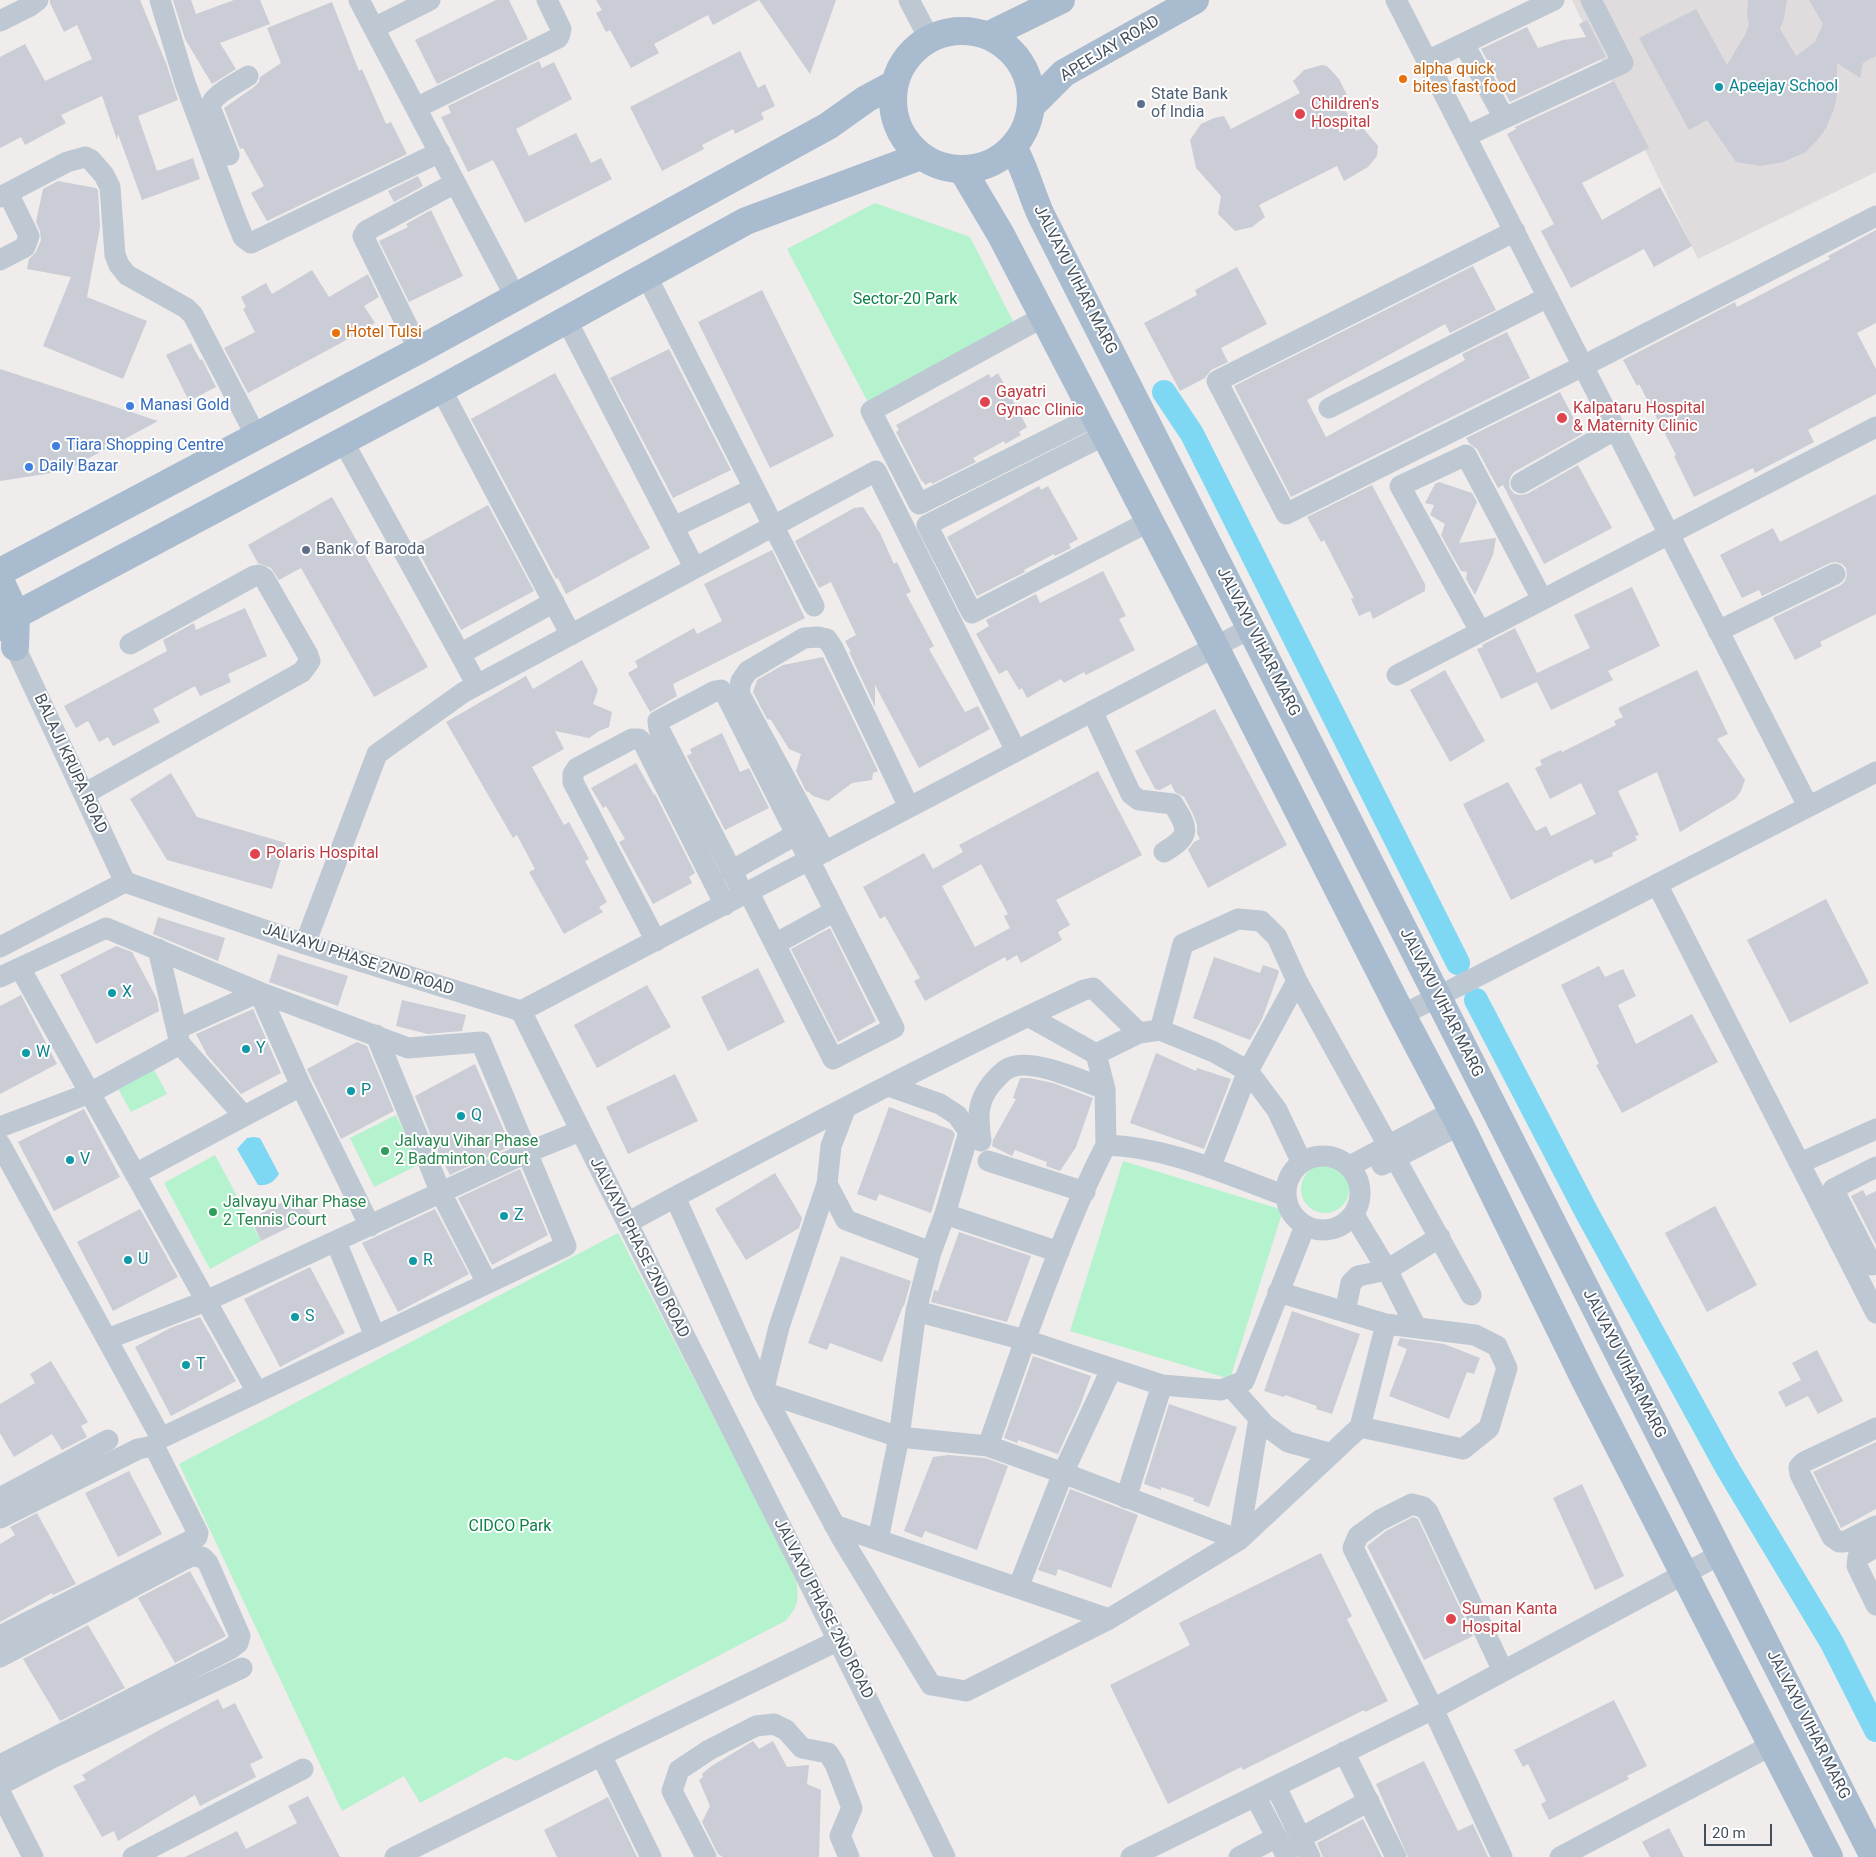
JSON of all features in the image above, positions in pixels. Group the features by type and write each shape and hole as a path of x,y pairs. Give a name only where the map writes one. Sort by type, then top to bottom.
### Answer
{"main road":[{"path":"989,35 1061,0"},
{"name":"APEEJAY ROAD","path":"1032,106 1064,73 1195,0"},
{"path":"962,30 989,35 1008,47 1022,63 1030,84 1032,106 1026,128 1013,147 997,159 980,167 946,168 921,156 906,142 896,124 892,104 894,84 901,66 913,50 928,38 948,31 962,30"},
{"path":"0,572 516,298 828,126 866,99 894,84"},
{"name":"JALVAYU VIHAR MARG","path":"1013,147 1021,161 1027,183 1041,215 1251,628 1446,993 1721,1554 1874,1857"},
{"path":"0,580 6,628 746,221 921,156"},
{"path":"960,169 1001,236 1215,647 1456,1118 1585,1380 1829,1857"}],"street":[{"path":"0,21 38,0"},
{"path":"160,0 185,82 225,156 243,237 250,243 440,152"},
{"path":"360,0 516,298"},
{"path":"374,28 430,0"},
{"path":"416,108 558,38 561,29 547,0"},
{"path":"909,0 928,38"},
{"path":"1396,0 1808,806"},
{"path":"1424,55 1521,0"},
{"path":"1424,55 1464,44 1554,0"},
{"path":"1466,136 1623,63 1591,0"},
{"path":"1464,44 1504,118"},
{"path":"208,124 212,100 248,76"},
{"path":"0,260 25,247 29,236 4,195 67,162 85,157 91,160 104,175 110,187 115,255 119,265 127,275 186,308 193,315 256,436"},
{"path":"419,350 362,236 366,231 456,183"},
{"path":"1515,231 1216,381 1286,514 1583,366 1876,216"},
{"path":"646,275 814,606"},
{"path":"1328,408 1548,297"},
{"path":"1043,317 871,411 919,504 1100,425"},
{"path":"566,320 694,567"},
{"path":"441,389 571,635"},
{"path":"1100,425 927,525 972,613 1150,522"},
{"path":"1397,675 1876,427"},
{"path":"1521,482 1616,429"},
{"path":"343,441 477,685"},
{"path":"1480,631 1400,486 1466,455 1542,599"},
{"path":"305,944 377,754 464,692 876,470 1016,751"},
{"path":"674,527 753,489"},
{"path":"1718,631 1835,574"},
{"path":"84,794 302,672 310,661 264,578 260,575 254,576 130,644"},
{"path":"460,654 554,602"},
{"name":"BALAJI KRUPA ROAD","path":"6,628 125,882"},
{"path":"520,1011 740,898 909,807 1251,628"},
{"path":"656,941 573,782 573,774 577,768 632,740 639,739 644,744 740,898 775,944 833,1059 894,1028 835,911 817,856 739,693 741,681 748,671 804,638 818,637 827,639 833,648 909,807"},
{"path":"740,898 731,871 659,729 658,721 667,716 715,690 722,690 796,834 817,856"},
{"path":"1092,711 1131,794 1139,800 1173,804 1184,823 1184,834 1180,842 1164,852"},
{"path":"1402,1015 1876,772"},
{"path":"731,871 796,834"},
{"path":"0,948 125,882"},
{"name":"JALVAYU PHASE 2ND ROAD","path":"125,882 305,944 520,1011 839,1640 945,1857"},
{"path":"1657,884 1800,1164 1868,1268"},
{"path":"775,944 835,911"},
{"path":"1096,1054 1150,1032 1183,944 1238,919 1261,921 1277,937 1297,981 1471,1295"},
{"path":"0,977 106,928 259,992 408,1048 481,1042 566,1246 161,1438 0,1144"},
{"path":"158,949 179,1036 244,1116"},
{"path":"20,968 257,1392"},
{"path":"1210,1168 1248,1071 1297,981"},
{"path":"626,1223 846,1108 1028,1016 1084,990 1093,988 1150,1032 1214,1052 1248,1071 1277,1110 1302,1163"},
{"path":"0,1127 90,1093 179,1036 259,992"},
{"path":"259,992 301,1086 370,1226"},
{"path":"988,1446 1025,1340 1059,1252 1106,1145 1105,1089 1096,1054 1028,1016"},
{"path":"376,1035 441,1193 487,1283"},
{"path":"981,1141 978,1108 986,1090 998,1076 1010,1067 1031,1066 1052,1070 1105,1089"},
{"path":"135,1174 301,1086"},
{"path":"878,1540 899,1437 916,1311 931,1252 945,1214 969,1132 957,1115 940,1104 889,1086"},
{"path":"764,1392 779,1327 827,1184 831,1146 846,1108"},
{"path":"1353,1172 1456,1118"},
{"path":"1800,1164 1876,1129"},
{"path":"107,1339 206,1302 526,1153 580,1131"},
{"path":"1106,1145 1130,1146 1195,1163 1286,1196"},
{"path":"1326,1156 1339,1159 1353,1172 1360,1186 1360,1196 1354,1215 1337,1228 1315,1230 1305,1226 1295,1218 1289,1208 1286,1196 1287,1184 1293,1172 1302,1163 1314,1157 1326,1156"},
{"path":"988,1161 1085,1192"},
{"path":"1876,1166 1833,1188 1868,1268 1876,1313"},
{"path":"827,1184 846,1220 931,1252"},
{"path":"676,1197 764,1392 834,1525 931,1685 966,1691 1109,1619 1239,1540 1360,1427 1386,1324"},
{"path":"945,1214 1059,1252"},
{"path":"1354,1215 1387,1270 1416,1327"},
{"path":"916,1311 1025,1340 1111,1370 1162,1385 1221,1390 1244,1381 1305,1226"},
{"path":"1345,1312 1351,1283 1358,1276 1387,1270 1440,1237"},
{"path":"336,1242 375,1336"},
{"path":"1278,1292 1386,1324 1475,1335 1497,1346 1507,1368 1489,1428 1463,1449 1360,1427"},
{"path":"1018,1588 1063,1472 1111,1370"},
{"path":"1126,1498 1162,1385"},
{"path":"1231,1387 1265,1425 1288,1442 1332,1454"},
{"path":"764,1392 899,1437 988,1446 1063,1472 1126,1498 1239,1540"},
{"path":"1239,1540 1259,1418"},
{"path":"1876,1428 1804,1462 1799,1467 1800,1474 1832,1537 1839,1542 1844,1542 1876,1526"},
{"path":"0,1498 108,1440"},
{"path":"0,1518 138,1449 152,1446 157,1452 198,1534 197,1537 184,1544 0,1636"},
{"path":"1502,1671 1428,1512 1423,1507 1412,1504 1380,1520 1358,1536 1353,1548 1433,1709 1502,1857"},
{"path":"834,1525 1109,1619"},
{"path":"1876,1547 1858,1557 1857,1566 1876,1605"},
{"path":"1131,1857 1433,1709 1721,1554"},
{"path":"0,1657 191,1556 202,1557 208,1563 240,1636 238,1643 230,1649 0,1765"},
{"path":"395,1857 600,1755 839,1640"},
{"path":"0,1785 54,1757 242,1668"},
{"path":"706,1857 672,1791 679,1770 709,1750 756,1726 774,1724 786,1730 802,1748 828,1753 836,1764 852,1808 840,1836 850,1857"},
{"path":"1560,1857 1772,1745"},
{"path":"1344,1752 1396,1857"},
{"path":"600,1755 650,1857"},
{"path":"133,1857 303,1769"},
{"path":"1276,1787 1310,1857"},
{"path":"0,1792 33,1857"},
{"path":"1255,1796 1287,1857"},
{"path":"1300,1838 1369,1801"},
{"path":"1239,1857 1277,1837"}],"shaded area":[{"path":"1572,0 1876,0 1876,172 1698,259"}],"green space":[{"name":"Sector-20 Park","path":"875,203 970,237 1018,331 871,408 787,249"},
{"path":"148,1058 167,1094 131,1112 111,1076"},
{"name":"Jalvayu Vihar Phase 2 Badminton Court","path":"396,1115 420,1164 374,1187 350,1138"},
{"name":"Jalvayu Vihar Phase 2 Tennis Court","path":"215,1155 261,1241 210,1269 164,1183"},
{"path":"1123,1161 1283,1210 1230,1379 1070,1331"},
{"path":"1325,1165 1334,1167 1342,1172 1347,1180 1349,1189 1347,1198 1342,1206 1334,1211 1325,1213 1316,1211 1308,1206 1303,1198 1301,1189 1303,1180 1308,1172 1316,1167"},
{"name":"CIDCO Park","path":"618,1233 795,1573 798,1598 794,1609 785,1621 517,1761 505,1757 420,1803 404,1776 342,1811 179,1464"}],"water":[{"path":"247,1138 260,1138 279,1174 273,1181 265,1185 258,1185 237,1149"}],"building":[{"path":"50,0 140,0 166,63 178,100 138,116 157,171 193,158 200,179 142,200 118,134 117,140 102,96 61,115 66,123 25,145 21,137 0,148 0,57 25,44 45,81 92,59 77,25 64,32"},
{"path":"173,0 191,0 196,14 234,0 260,0 270,24 220,43 236,69 212,84 185,39"},
{"path":"496,0 509,0 528,39 437,84 415,40"},
{"path":"596,0 759,0 713,25 708,15 654,44 659,53 631,68 610,30 606,32 596,13 602,10"},
{"path":"759,0 836,0 810,74"},
{"name":"Apeejay School","path":"1748,0 1787,0 1784,19 1780,29 1796,56 1815,42 1823,24 1809,0 1876,0 1876,56 1863,63 1860,78 1837,63 1837,95 1834,109 1826,128 1819,138 1806,152 1783,162 1761,166 1736,162 1707,120 1689,130 1639,38 1696,9 1727,65 1745,35 1749,24 1747,17"},
{"path":"332,2 359,71 362,69 386,124 391,122 407,154 267,221 251,193 264,186 243,148 240,149 224,108 254,87 259,82 260,77 281,63 267,28"},
{"path":"1587,20 1606,57 1510,102 1481,49 1527,27 1538,48 1563,40 1586,37 1579,24"},
{"path":"740,51 758,88 765,84 775,106 761,113 764,119 735,134 733,129 702,145 704,149 662,171 630,107"},
{"path":"539,61 542,68 554,62 572,99 516,129 529,156 576,133 591,163 601,158 612,179 525,223 493,160 468,172 441,117 451,113 448,106"},
{"path":"1322,65 1327,66 1339,79 1348,97 1341,101 1356,131 1363,128 1378,146 1377,156 1368,167 1344,181 1337,166 1259,205 1265,217 1252,227 1235,231 1218,214 1221,196 1196,168 1190,140 1201,124 1214,118 1224,116 1231,129 1300,93 1293,81 1304,70"},
{"path":"1614,81 1649,148 1582,183 1602,220 1660,187 1692,246 1654,267 1644,249 1571,288 1541,231 1554,224 1507,134 1516,129 1515,127"},
{"path":"418,176 423,186 394,202 388,191"},
{"path":"58,181 96,188 98,190 100,227 87,297 147,321 123,379 43,346 71,277 27,269 29,259 36,252 41,240 36,222 43,189"},
{"path":"431,210 463,276 409,302 379,241 408,227 406,224"},
{"path":"1876,230 1876,323 1857,333 1876,369 1876,394 1808,430 1814,442 1755,473 1753,468 1694,497 1674,456 1676,455 1639,384 1637,386 1623,360 1735,302 1737,307 1830,259 1828,256"},
{"path":"1473,266 1496,310 1450,333 1445,324 1307,400 1326,437 1465,360 1462,354 1507,332 1530,378 1291,497 1234,386"},
{"path":"1237,267 1267,324 1221,348 1228,362 1211,370 1205,378 1180,391 1144,323 1197,295 1195,290"},
{"path":"312,270 329,297 368,274 379,297 364,306 375,323 248,393 224,348 255,332 243,309 246,307 241,297 266,283 272,294"},
{"path":"762,290 834,436 770,468 698,322"},
{"path":"191,343 200,360 202,359 216,387 189,401 166,355"},
{"path":"669,349 731,470 673,498 610,378"},
{"name":"Tiara Shopping Centre","path":"0,369 158,421 65,471 0,481"},
{"path":"555,373 650,548 566,594 558,578 556,579 471,419"},
{"path":"998,373 1027,427 1019,432 1021,435 1005,444 1004,441 973,458 976,462 932,484 931,482 925,485 896,432 899,430 896,425 989,374 991,378"},
{"path":"1560,392 1582,434 1514,472 1509,482 1510,489 1515,494 1527,494 1578,465 1612,528 1544,564 1503,485 1498,488 1477,449 1466,438"},
{"path":"1439,482 1472,493 1477,502 1459,543 1496,538 1493,555 1475,595 1466,579 1467,572 1461,571 1441,535 1445,524 1430,515 1434,505 1425,503 1435,484"},
{"path":"1372,485 1425,584 1425,591 1373,619 1370,611 1359,616 1351,599 1354,598 1324,540 1321,542 1307,517"},
{"path":"1039,486 1041,490 1048,486 1078,539 1069,544 1071,548 1055,556 1054,554 1024,570 1025,572 977,596 947,537"},
{"path":"1876,494 1876,614 1820,642 1822,646 1795,660 1773,618 1841,585 1847,575 1846,568 1836,562 1830,563 1762,596 1759,590 1742,598 1720,555 1773,528 1780,542"},
{"path":"332,497 428,667 374,697 301,568 279,580 271,568 258,563 248,545"},
{"path":"488,505 534,591 461,630 415,545"},
{"path":"863,507 880,533 894,564 897,562 911,592 906,594 934,646 929,649 965,712 978,706 990,729 919,768 875,685 875,707 845,641 856,635 831,582 819,588 795,541 854,508"},
{"path":"772,550 805,618 673,684 677,696 650,712 628,673 638,667 635,661 694,628 697,634 722,621 704,584"},
{"path":"1103,571 1126,616 1119,619 1135,650 1086,675 1084,672 1064,683 1061,679 1027,698 1022,688 1019,690 1007,670 999,674 976,634 989,626 986,620 1036,594 1040,603"},
{"path":"1632,587 1660,646 1608,671 1613,680 1551,710 1537,682 1501,699 1477,649 1515,628 1537,673 1590,648 1574,615"},
{"path":"245,608 267,656 228,674 231,682 200,696 195,686 153,709 160,722 113,746 108,737 99,742 88,721 76,728 64,706 167,651 163,640 194,623 196,630"},
{"path":"823,657 878,771 873,773 872,780 852,783 828,801 813,796 806,791 796,771 801,754 789,749 771,720 767,719 753,692 757,680 783,665"},
{"path":"582,660 598,690 593,704 612,712 609,727 589,738 555,731 564,749 532,767 564,825 569,822 589,859 585,861 607,902 599,907 603,912 564,934 529,872 535,869 517,835 513,838 446,722 526,676 533,689"},
{"path":"1445,670 1485,741 1450,762 1410,690"},
{"path":"1697,670 1728,734 1717,739 1745,780 1741,791 1735,799 1680,832 1657,772 1618,791 1639,835 1635,836 1637,840 1612,853 1613,856 1595,864 1592,859 1511,900 1463,804 1508,782 1536,831 1546,826 1551,836 1596,814 1581,783 1550,799 1535,768 1542,765 1540,760 1561,750 1562,752 1616,725 1614,721 1623,717 1618,708"},
{"path":"1215,709 1287,845 1208,888 1188,850 1194,842 1200,839 1193,814 1184,797 1175,792 1171,784 1160,790 1155,789 1135,751"},
{"path":"722,733 740,772 749,768 769,808 725,830 687,756 692,753 690,749"},
{"path":"636,763 655,794 695,873 689,877 692,883 653,904 619,842 625,839 606,806 603,808 591,788"},
{"path":"1098,771 1142,855 1056,900 1070,925 1058,932 1062,940 1021,963 1017,955 1007,961 1005,957 925,1001 914,981 920,978 885,916 880,919 863,887 924,853 933,869 963,852 959,845","holes":["981,864 1008,914 1004,916 1010,928 975,947 942,886"]},
{"path":"171,773 197,817 286,843 272,889 167,860 130,799"},
{"path":"1826,899 1869,983 1790,1023 1747,940"},
{"path":"158,917 225,938 218,961 153,934"},
{"path":"830,928 876,1021 838,1042 791,949"},
{"name":"X","path":"116,946 132,952 157,999 159,1011 96,1044 60,975"},
{"path":"278,954 348,976 338,1006 269,982"},
{"path":"1214,957 1260,973 1263,965 1279,972 1262,1019 1250,1040 1193,1018"},
{"path":"1599,966 1605,977 1623,969 1636,996 1618,1005 1636,1044 1692,1014 1718,1062 1622,1113 1596,1065 1599,1064 1561,985"},
{"path":"758,968 785,1022 728,1051 701,997"},
{"path":"647,985 671,1027 597,1068 574,1025"},
{"name":"W","path":"21,995 57,1064 0,1094 0,1006"},
{"path":"402,1000 466,1015 462,1031 428,1034 396,1026"},
{"name":"Y","path":"253,1009 281,1073 241,1094 207,1055 196,1034"},
{"name":"P","path":"357,1042 367,1046 394,1111 341,1139 307,1069"},
{"path":"1156,1053 1196,1071 1197,1068 1231,1079 1204,1149 1130,1123"},
{"name":"Q","path":"475,1064 506,1135 504,1136 509,1147 450,1175 436,1148 415,1096"},
{"path":"675,1074 698,1121 628,1154 606,1107"},
{"path":"1020,1078 1053,1083 1093,1098 1076,1147 1060,1171 1046,1166 1047,1162 1015,1150 1012,1156 992,1146 993,1140 1016,1099 1013,1098"},
{"path":"889,1107 952,1130 955,1134 931,1213 879,1194 876,1201 857,1194"},
{"name":"V","path":"84,1109 120,1177 54,1211 18,1142"},
{"name":"Z","path":"520,1169 548,1235 492,1265 458,1198"},
{"path":"775,1173 802,1218 799,1228 746,1260 715,1209"},
{"path":"1863,1190 1866,1196 1876,1191 1876,1245 1851,1196"},
{"path":"299,1193 312,1216 261,1241 251,1219"},
{"path":"1715,1206 1757,1285 1707,1312 1665,1233"},
{"name":"U","path":"140,1209 178,1277 113,1311 77,1242"},
{"name":"R","path":"435,1209 469,1274 398,1312 362,1243"},
{"path":"959,1232 1031,1256 1007,1322 931,1302 934,1290 938,1291"},
{"path":"841,1256 911,1281 904,1306 882,1362 830,1343 827,1350 808,1343"},
{"name":"S","path":"310,1267 345,1333 280,1367 244,1299"},
{"path":"1292,1311 1360,1334 1332,1414 1316,1409 1317,1406 1285,1395 1284,1397 1264,1391"},
{"name":"T","path":"200,1317 236,1381 171,1416 135,1347 170,1328"},
{"path":"1400,1338 1444,1344 1480,1358 1474,1374 1467,1372 1449,1419 1389,1396 1407,1349 1397,1345"},
{"path":"1817,1350 1843,1401 1818,1414 1808,1396 1786,1407 1778,1392 1801,1380 1792,1363"},
{"path":"1033,1356 1091,1376 1080,1406 1058,1454 1018,1440 1017,1443 1004,1438"},
{"path":"51,1361 88,1422 81,1426 87,1437 62,1450 52,1434 14,1457 0,1433 0,1404 35,1383 30,1374"},
{"path":"1169,1404 1237,1427 1209,1507 1193,1501 1194,1498 1161,1487 1161,1490 1144,1484"},
{"path":"1876,1442 1876,1509 1841,1528 1813,1472"},
{"path":"948,1455 985,1458 1008,1466 977,1550 925,1531 922,1538 904,1531 933,1457"},
{"path":"129,1471 162,1534 118,1557 85,1493"},
{"path":"1582,1484 1624,1576 1595,1590 1553,1498"},
{"path":"1070,1489 1138,1515 1111,1588 1058,1569 1056,1576 1038,1570"},
{"path":"37,1513 76,1584 53,1595 52,1593 0,1622 0,1544 15,1535 10,1527"},
{"path":"1413,1517 1418,1519 1473,1636 1424,1660 1367,1546 1386,1531"},
{"path":"1321,1553 1352,1616 1347,1619 1388,1701 1365,1712 1364,1710 1243,1770 1241,1767 1168,1804 1110,1685 1190,1645 1179,1623"},
{"path":"190,1571 226,1636 175,1663 138,1598"},
{"path":"88,1625 125,1688 60,1721 23,1659"},
{"path":"218,1699 223,1709 235,1703 263,1758 250,1764 256,1777 200,1806 195,1795 118,1841 114,1831 102,1837 73,1786 86,1780 82,1775 161,1729"},
{"path":"1614,1700 1647,1766 1627,1776 1629,1779 1549,1820 1541,1804 1546,1801 1528,1764 1523,1767 1514,1750"},
{"path":"753,1741 759,1749 773,1741 787,1767 809,1765 807,1784 821,1790 819,1857 723,1857 718,1854 702,1822 710,1806 699,1780 703,1777 702,1774 710,1767"},
{"path":"1424,1761 1458,1831 1473,1824 1488,1857 1408,1857 1376,1784"},
{"path":"308,1796 340,1857 185,1857 237,1831 246,1849 297,1823 288,1806"},
{"path":"608,1797 637,1857 557,1857 544,1830"},
{"path":"1363,1819 1382,1857 1323,1857 1317,1843"},
{"path":"1669,1828 1684,1857 1650,1857 1642,1842"}],"waterway":[{"path":"1164,392 1192,434 1458,963"},
{"path":"1458,963 1476,1000"},
{"path":"1476,1000 1587,1213 1726,1466 1832,1643 1876,1730"}],"place":[{"name":"alpha quick bites fast food","path":"1403,79"},
{"name":"Apeejay School","path":"1719,87"},
{"name":"State Bank of India","path":"1141,104"},
{"name":"Children's Hospital","path":"1300,114"},
{"name":"Hotel Tulsi","path":"336,333"},
{"name":"Gayatri Gynac Clinic","path":"985,402"},
{"name":"Manasi Gold","path":"130,406"},
{"name":"Kalpataru Hospital & Maternity Clinic","path":"1562,418"},
{"name":"Tiara Shopping Centre","path":"56,446"},
{"name":"Daily Bazar","path":"29,467"},
{"name":"Bank of Baroda","path":"306,550"},
{"name":"Polaris Hospital","path":"255,854"},
{"name":"X","path":"112,993"},
{"name":"Y","path":"246,1049"},
{"name":"W","path":"26,1053"},
{"name":"P","path":"351,1091"},
{"name":"Q","path":"461,1116"},
{"name":"Jalvayu Vihar Phase 2 Badminton Court","path":"385,1151"},
{"name":"V","path":"70,1160"},
{"name":"Jalvayu Vihar Phase 2 Tennis Court","path":"213,1212"},
{"name":"Z","path":"504,1216"},
{"name":"U","path":"128,1260"},
{"name":"R","path":"413,1261"},
{"name":"S","path":"295,1317"},
{"name":"T","path":"186,1365"},
{"name":"Suman Kanta Hospital","path":"1451,1619"}]}
